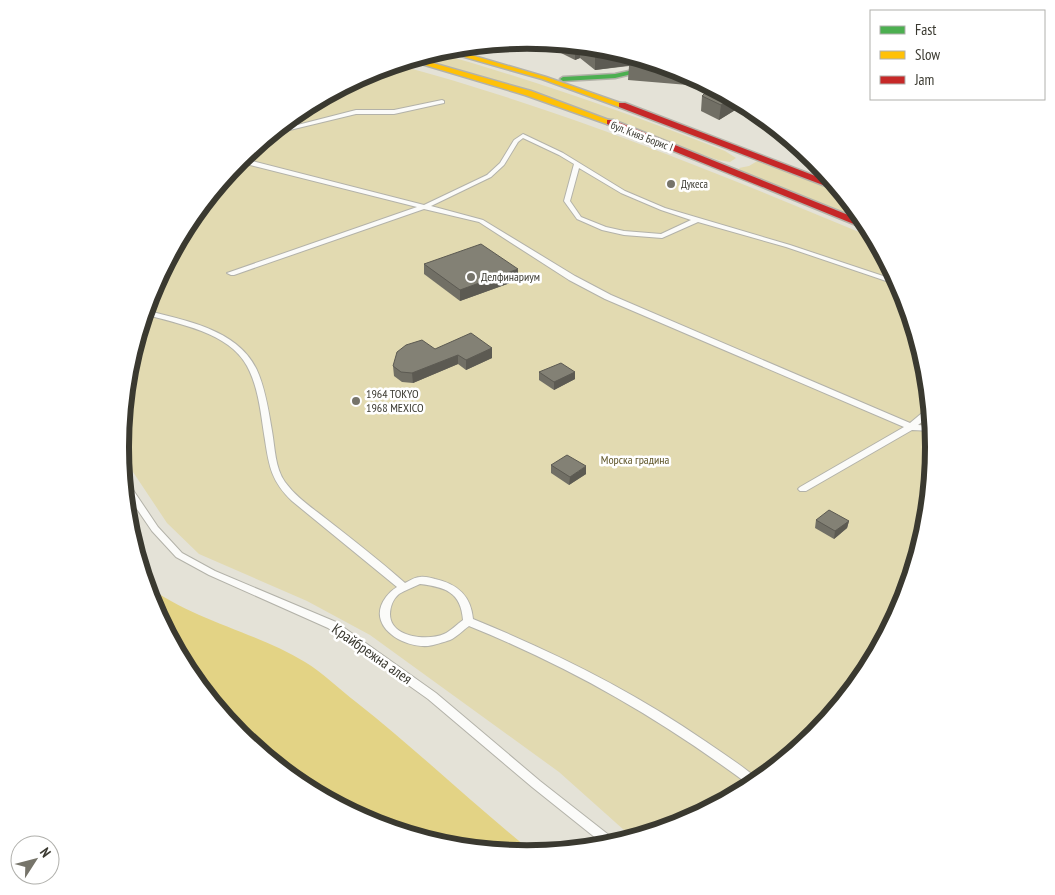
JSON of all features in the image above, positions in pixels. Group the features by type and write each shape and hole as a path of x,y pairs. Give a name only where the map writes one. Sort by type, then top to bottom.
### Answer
{"main road":[{"name":"бул. Княз Борис I","path":"460,54 538,76 621,105 824,182"},
{"name":"бул. Княз Борис I","path":"423,62 542,100 688,154 856,222"},
{"path":"538,76 568,80 615,76 651,68"},
{"path":"615,76 597,85 596,90 602,96 621,105"},
{"path":"688,154 730,164 737,164 743,160 742,156 720,141"}],"lane":[{"path":"287,130 356,112 394,112 442,102"},
{"path":"231,273 426,206 490,176 502,164 516,141 523,136 577,163 629,195 663,209 788,246 889,280"},
{"path":"250,163 481,221 572,278 608,298 911,427 925,428"},
{"path":"577,163 567,202 579,218 604,230 662,236 698,219"},
{"path":"152,314 205,330 226,341 246,359 258,385 274,464 280,481 294,499 346,541 376,562 402,586"},
{"path":"803,489 911,427 925,415"},
{"name":"Крайбрежна алея","path":"132,494 154,528 179,555 212,573 332,626 432,696 536,784 606,839"},
{"path":"419,580 451,587 462,596 468,608 468,621 458,633 442,640 424,643 406,640 392,632 384,621 384,608 390,596 402,586 419,580"},
{"path":"468,621 505,635 627,697 680,728 749,779"}],"green space":[{"path":"449,56 508,74 653,123 725,151 736,158 730,162 718,160 429,61"},
{"name":"Морска градина","path":"407,68 456,81 578,121 698,166 864,234 896,295 913,344 919,370 923,395 926,448 923,500 919,525 913,551 896,600 873,647 844,690 827,710 770,764 727,793 704,805 680,816 628,834 559,772 370,635 307,601 199,554 167,523 130,467 130,421 132,395 142,344 159,295 182,248 211,205 228,185 285,131 328,102 351,90"},
{"path":"759,160 830,189 851,215 742,172 739,168 749,166"}],"shaded area":[{"path":"156,591 203,617 265,642 312,666 401,739 525,846 475,843 424,833 375,816 328,793 306,779 265,747 211,690 182,647"}],"building":[{"path":"707,91 727,102 721,105 702,96"},
{"path":"481,244 518,269 460,290 424,264"},
{"path":"471,333 492,348 466,360 458,355 412,373 401,372 393,366 397,352 406,345 422,340 435,349"},
{"path":"561,363 575,372 554,382 539,372"},
{"path":"567,455 586,466 570,477 551,465"},
{"path":"829,510 849,521 835,531 816,520"}],"traffic: fast":[{"path":"563,79 615,76 651,68"}],"traffic: slow":[{"path":"461,54 544,78 622,105"},
{"path":"423,62 528,93 610,122"}],"traffic: jam":[{"path":"622,105 825,183"},
{"path":"610,122 856,222"}],"place":[{"name":"Дукеса","path":"671,184"},
{"name":"Делфинариум","path":"471,277"},
{"name":"1964 TOKYO 1968 MEXICO","path":"356,401"}]}
